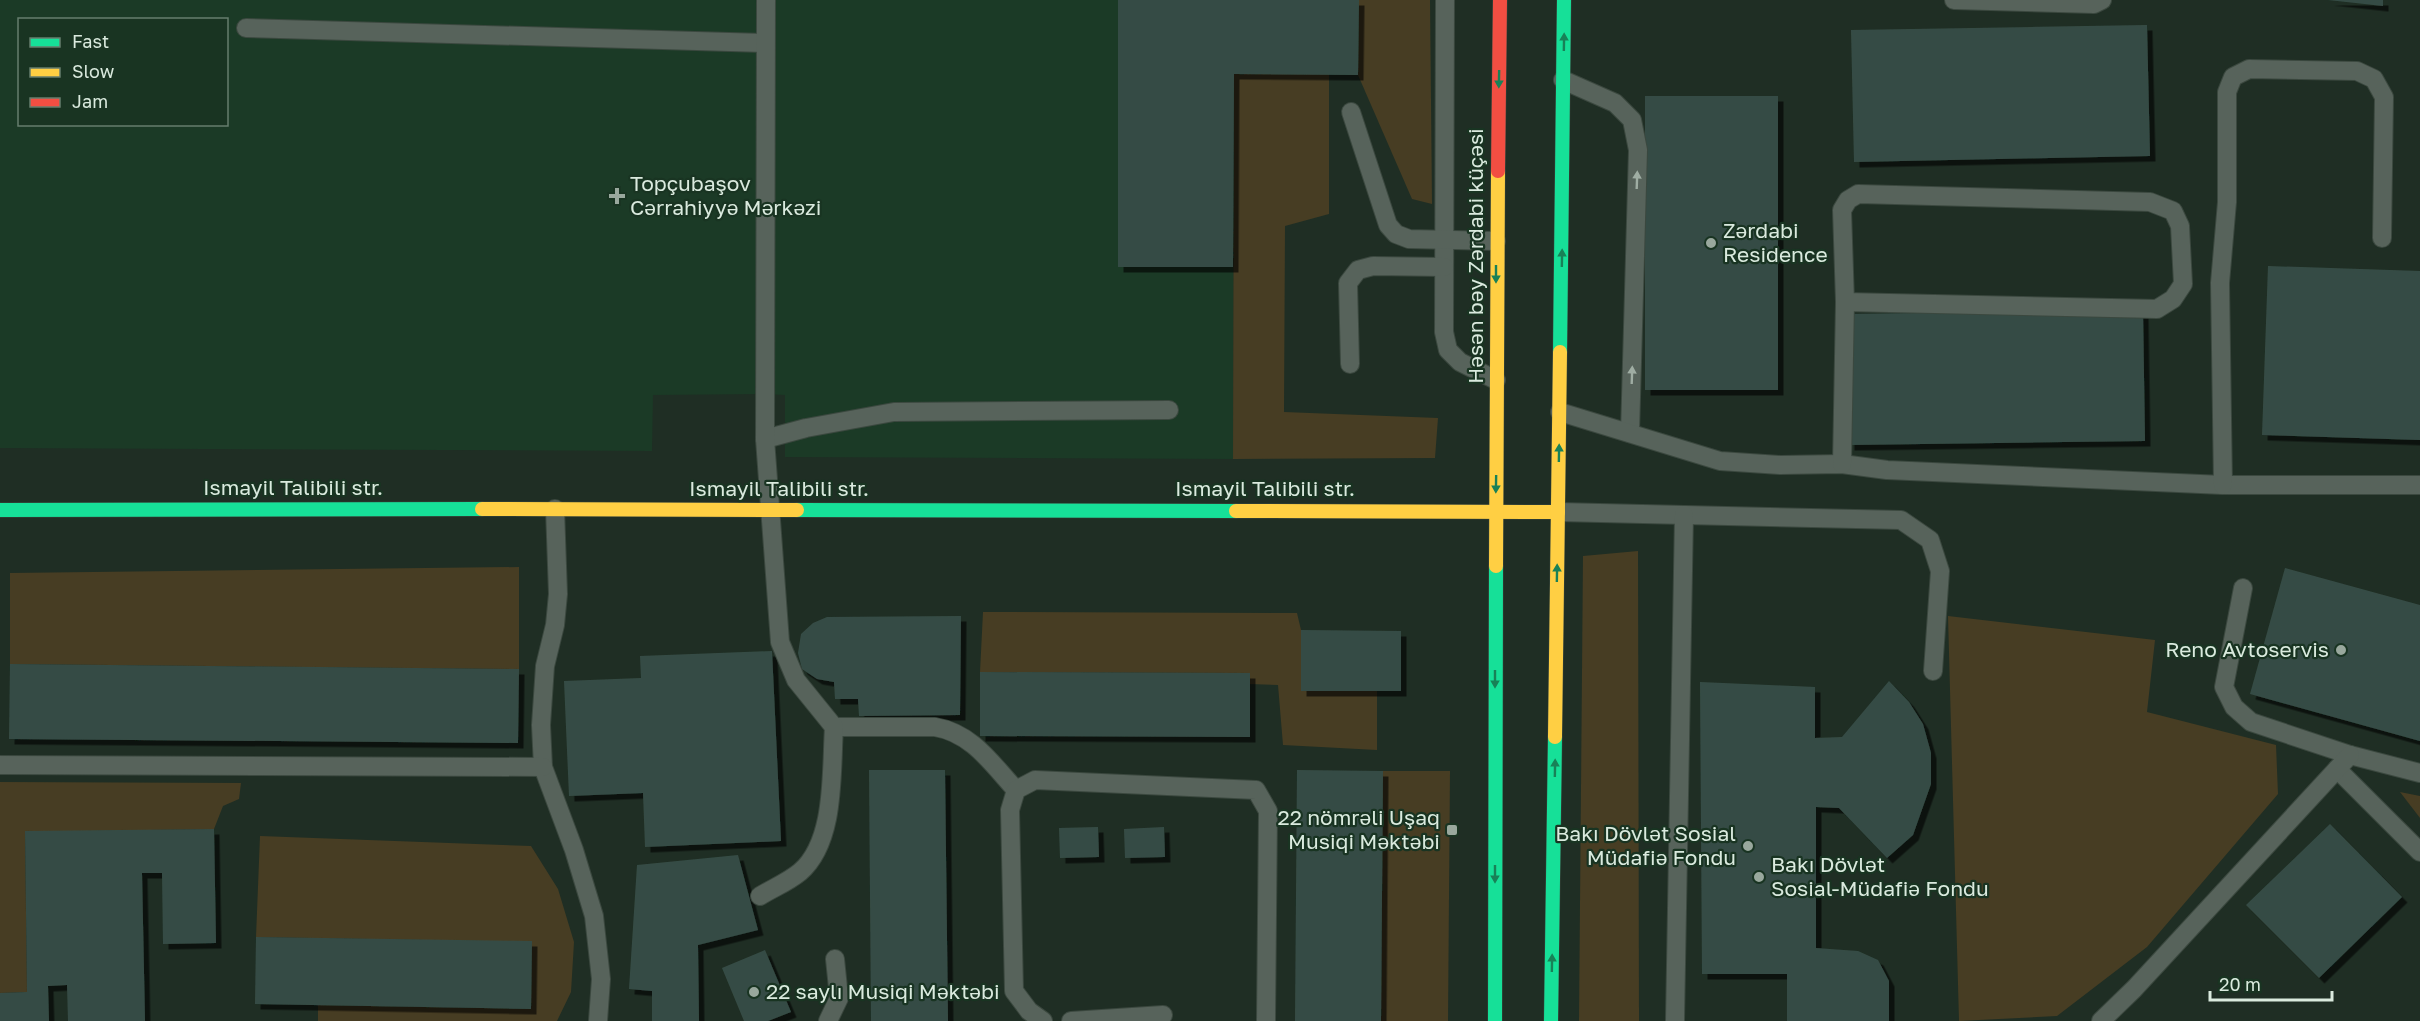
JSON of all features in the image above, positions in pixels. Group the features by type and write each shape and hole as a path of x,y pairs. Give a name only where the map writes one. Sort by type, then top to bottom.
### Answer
{"main road":[{"name":"Həsən bəy Zərdabi küçəsi","path":"1495,1021 1496,241 1500,0"},
{"path":"1551,1021 1564,0"},
{"name":"Ismayil Talibili str.","path":"0,510 1558,512"}],"lane":[{"path":"760,896 800,872 820,846 829,810 834,727 796,680 780,642 765,439 766,0"},
{"path":"1444,0 1444,332 1448,350 1460,362 1496,380"},
{"path":"1954,0 2094,4 2102,0"},
{"path":"246,28 765,43"},
{"path":"2223,484 2220,283 2227,202 2227,92 2233,77 2249,69 2357,71 2374,79 2384,97 2382,238"},
{"path":"1563,80 1615,103 1632,120 1638,150 1630,434"},
{"path":"1351,112 1388,225 1396,234 1409,239 1496,241"},
{"path":"1842,464 1845,302 1842,210 1848,200 1858,194 2150,202 2173,211 2180,226 2183,284 2173,299 2157,309 1845,302"},
{"path":"1350,364 1348,283 1358,270 1373,266 1444,267"},
{"path":"765,439 806,428 894,412 1168,410"},
{"path":"1560,412 1720,461 1780,465 1842,464 1887,470 2223,484 2420,485"},
{"path":"555,509 558,594 555,625 545,666 541,725 543,767 574,850 594,916 601,979 598,1021"},
{"path":"1558,512 1901,520 1930,540 1940,571 1933,671"},
{"path":"1675,1021 1684,515"},
{"path":"2243,588 2224,687 2234,707 2251,722 2350,755 2420,773"},
{"path":"834,727 935,727 952,730 970,740 1016,790"},
{"path":"2101,1021 2134,989 2350,755"},
{"path":"0,765 543,767"},
{"path":"2337,769 2420,852"},
{"path":"1043,1021 1029,1011 1014,991 1010,810 1016,790 1035,780 1236,787 1256,790 1268,811 1266,1021"},
{"path":"828,1021 839,998 835,959"},
{"path":"1071,1021 1163,1015"}],"shaded area":[{"name":"Topçubaşov Cərrahiyyə Mərkəzi","path":"0,0 1359,0 1358,75 1234,74 1233,459 785,457 785,395 764,394 653,395 652,451 0,448"},
{"path":"1359,0 1430,0 1432,204 1412,199 1358,75"},
{"path":"1234,74 1329,74 1329,214 1285,226 1284,412 1438,418 1435,458 1233,459"},
{"path":"1638,551 1639,1021 1579,1021 1583,556"},
{"path":"519,567 519,669 10,664 10,573"},
{"path":"983,612 1297,613 1301,630 1301,690 1377,690 1377,750 1283,745 1278,685 1249,684 1249,673 980,672"},
{"path":"1948,616 2155,640 2147,712 2276,745 2278,794 2147,947 2057,1016 1959,1021"},
{"path":"1383,771 1450,771 1448,1021 1381,1021"},
{"path":"0,782 241,783 239,799 223,806 214,829 25,832 27,992 0,993"},
{"path":"2400,792 2420,796 2420,818"},
{"path":"260,836 531,846 558,889 574,942 571,992 557,1021 318,1021 318,1005 531,1009 532,942 256,937"}],"building":[{"path":"1118,0 1359,0 1358,75 1234,74 1233,267 1118,267"},
{"path":"2328,0 2383,0 2383,6"},
{"path":"2147,25 2150,156 1854,162 1851,30"},
{"name":"Zərdabi Residence","path":"1645,96 1778,96 1778,390 1645,390"},
{"path":"2268,266 2420,271 2420,440 2262,435"},
{"path":"2143,310 2145,441 1849,445 1847,314"},
{"name":"Reno Avtoservis","path":"2285,568 2420,605 2420,741 2250,694"},
{"path":"961,616 960,715 859,716 858,699 835,699 834,682 817,679 802,669 798,653 801,634 813,623 827,617"},
{"path":"1301,630 1401,631 1401,691 1301,691"},
{"path":"772,651 781,841 645,847 643,793 569,796 564,681 641,678 640,656"},
{"path":"10,664 519,669 518,743 9,739"},
{"path":"980,672 1250,673 1250,737 980,736"},
{"name":"Bakı Dövlət Sosial-Müdafiə Fondu","path":"1889,681 1909,702 1923,724 1931,753 1931,784 1913,835 1887,858 1839,808 1816,807 1816,948 1858,951 1878,960 1889,981 1889,1021 1787,1021 1787,974 1702,974 1700,682 1815,687 1815,738 1842,737"},
{"path":"869,770 945,770 948,1021 871,1021"},
{"path":"1297,770 1383,771 1381,1021 1295,1021"},
{"path":"2330,824 2402,897 2319,978 2246,905"},
{"path":"1098,827 1099,857 1060,858 1059,828"},
{"path":"1164,827 1165,857 1125,858 1124,829"},
{"path":"214,829 216,943 163,944 162,873 142,873 145,1021 68,1021 67,985 48,986 49,1021 0,1021 0,993 27,992 25,831"},
{"path":"738,855 758,930 698,945 699,1021 652,1021 652,991 629,989 637,865"},
{"path":"256,937 532,941 531,1009 255,1004"},
{"path":"765,950 791,1012 768,1021 744,1021 722,968"}],"traffic: fast":[{"path":"1560,352 1564,0"},
{"path":"0,510 482,509"},
{"path":"797,510 1236,511"},
{"path":"1495,1021 1496,566"},
{"path":"1551,1021 1555,737"}],"traffic: slow":[{"path":"1496,566 1498,171"},
{"path":"1555,737 1560,352"},
{"path":"482,509 797,510"},
{"path":"1236,511 1558,512"}],"traffic: jam":[{"path":"1498,171 1500,0"}],"place":[{"name":"Topçubaşov Cərrahiyyə Mərkəzi","path":"617,196"},
{"name":"Zərdabi Residence","path":"1711,243"},
{"name":"Reno Avtoservis","path":"2341,650"},
{"name":"22 nömrəli Uşaq Musiqi Məktəbi","path":"1452,830"},
{"name":"Bakı Dövlət Sosial Müdafiə Fondu","path":"1748,846"},
{"name":"Bakı Dövlət Sosial-Müdafiə Fondu","path":"1759,877"},
{"name":"22 saylı Musiqi Məktəbi","path":"754,992"}]}
